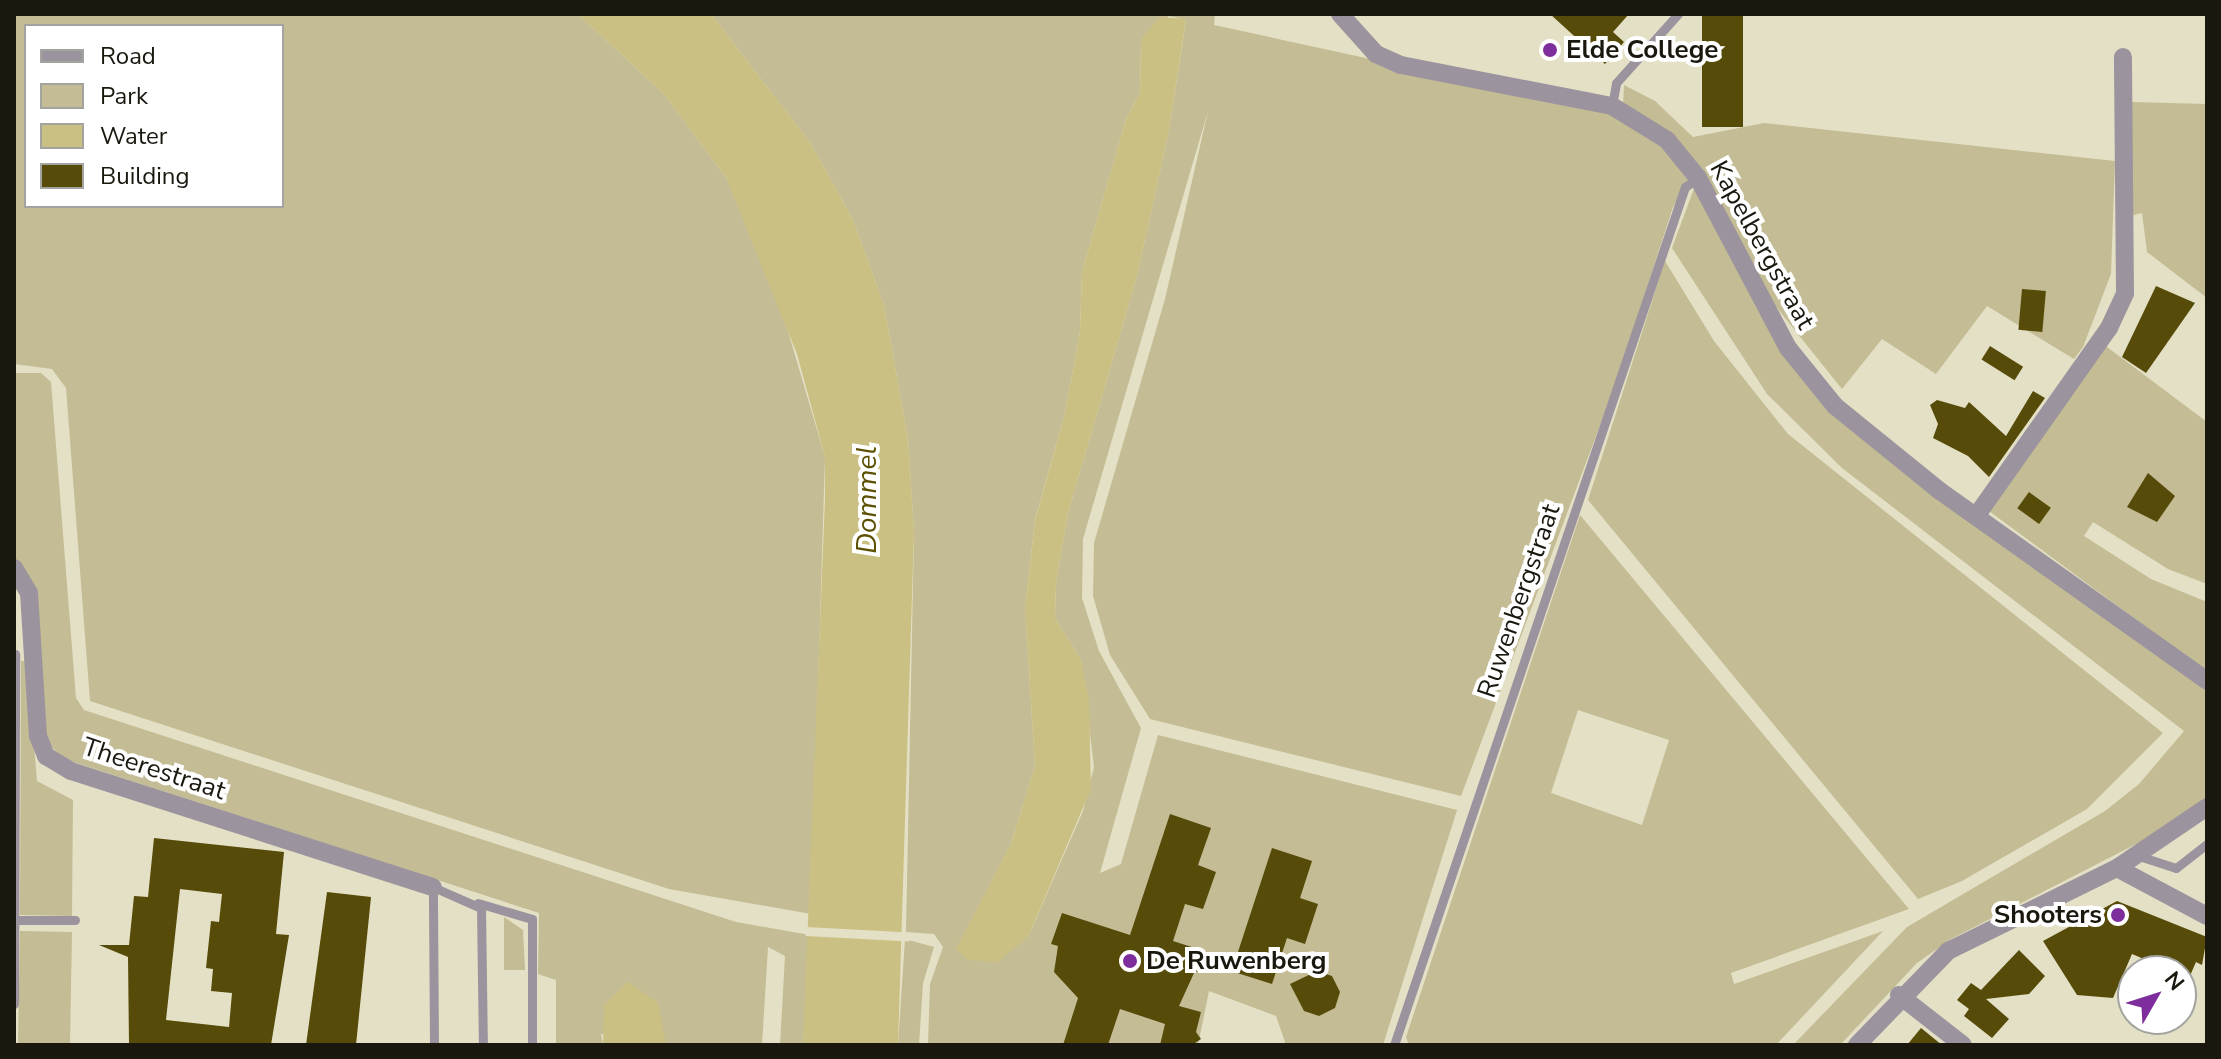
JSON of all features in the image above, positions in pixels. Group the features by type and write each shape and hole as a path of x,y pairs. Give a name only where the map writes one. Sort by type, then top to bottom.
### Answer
{"street":[{"name":"Kapelbergstraat","path":"1340,14 1376,54 1401,65 1612,106 1667,140 1698,178 1788,348 1835,406 1977,515 2207,681"},
{"path":"1977,515 2109,328 2125,293 2123,57"},
{"name":"Theerestraat","path":"14,568 31,602 38,736 46,756 71,771 433,887"},
{"path":"1857,1045 1899,995 1948,951 2117,868 2207,807"},
{"path":"2117,868 2207,916"},
{"path":"1899,995 1963,1045"}],"lane":[{"path":"1612,106 1616,83 1678,14"},
{"name":"Ruwenbergstraat","path":"1394,1045 1685,187 1698,178"},
{"path":"14,1004 15,654"},
{"path":"2136,855 2176,868 2207,844"},
{"path":"433,887 434,1045"},
{"name":"Theerestraat","path":"433,887 532,919 532,1045"},
{"path":"478,903 483,1045"},
{"path":"14,920 75,920"}],"green space":[{"path":"14,14 578,14 665,95 727,179 775,287 825,457 811,914 669,889 90,701 66,388 52,369 14,364"},
{"path":"711,14 1215,14 1214,25 1606,110 1650,132 1692,178 1673,207 1617,380 1461,796 1150,719 1110,655 1093,596 1094,543 1165,299 1208,111 1083,539 1082,598 1099,651 1141,728 1100,873 1121,864 1158,735 1457,810 1383,1045 1286,1045 1276,1016 1209,991 1198,1045 928,1045 930,984 943,947 934,934 906,932 914,532 908,439 884,305 853,220 811,144","holes":["1169,16 1186,20 1169,130 1137,276 1068,513 1056,583 1055,618 1081,660 1094,767 1083,811 1028,937 957,949 1011,844 1035,766 1025,609 1035,520 1065,413 1080,331 1082,272 1126,119 1140,93 1141,39"]},
{"path":"1624,85 1655,101 1693,137 1764,123 2115,161 2111,274 2083,347 2074,359 1987,306 1936,374 1882,339 1842,389 1757,283 1715,196 1623,106"},
{"path":"2131,102 2207,104 2207,298 2147,252 2142,213 2130,216"},
{"path":"1696,183 1802,377 2207,689 2207,797 2140,842 1951,939 1917,963 1840,1045 1793,1045 1907,927 2105,811 2139,784 2184,731 1842,468 1767,394 1672,248"},
{"path":"1665,261 1714,341 1788,434 2163,733 2087,809 1962,881 1918,899 1588,500"},
{"path":"2103,344 2207,422 2207,584 2168,569 2093,522 2084,536 2151,579 2207,602 2207,672 1985,508"},
{"path":"14,373 41,373 51,382 76,698 84,710 736,922 810,935 803,1045 780,1045 785,956 768,947 762,1045 666,1045 601,1034 603,1045 556,1045 556,980 538,974 539,913 61,758 46,739 34,585 14,559"},
{"path":"1580,515 1909,909 1731,973 1734,984 1883,931 1776,1045 1409,1045 1406,1037","holes":["1578,710 1669,740 1642,825 1551,793"]},
{"path":"21,661 27,661 37,781 73,800 72,916 20,915"},
{"path":"504,917 523,930 525,970 504,970"},
{"path":"20,931 72,932 70,1045 18,1045"},
{"path":"905,939 934,947 923,983 919,1045 898,1045"}],"water":[{"name":"Dommel","path":"578,14 711,14 811,144 853,220 884,305 908,439 914,532 898,1045 803,1045 825,457 797,354 727,179 665,95"},
{"path":"1160,17 1186,19 1169,130 1137,276 1068,513 1056,583 1055,618 1081,660 1089,701 1091,789 1028,937 998,962 968,960 956,949 1011,844 1035,766 1025,609 1035,521 1065,413 1080,331 1082,272 1126,119 1140,93 1141,39"},
{"path":"628,982 658,1003 666,1045 603,1045 604,1005"}],"pier":[{"path":"806,927 910,932 909,941 806,936"}],"building":[{"path":"1550,14 1629,14 1613,32 1624,42 1605,64"},
{"path":"1702,14 1743,14 1743,127 1702,127"},
{"path":"2156,286 2195,303 2146,373 2122,357"},
{"path":"2022,289 2046,291 2042,332 2018,330"},
{"path":"1990,346 2023,367 2015,380 1982,360"},
{"path":"2033,391 2045,398 1989,477 1968,456 1933,438 1938,424 1930,405 1937,400 1965,408 1969,402 2006,436"},
{"path":"2148,473 2175,496 2157,522 2127,507"},
{"path":"2029,492 2051,508 2039,524 2017,508"},
{"path":"1170,814 1211,828 1198,865 1216,872 1203,909 1185,904 1173,941 1235,961 1272,848 1312,861 1300,898 1318,904 1305,944 1287,938 1272,984 1231,971 1234,962 1194,973 1179,1006 1201,1012 1196,1032 1201,1039 1192,1045 1160,1045 1165,1024 1120,1009 1108,1045 1063,1045 1078,998 1054,972 1058,946 1051,944 1062,913 1130,935"},
{"path":"154,838 284,852 276,934 289,935 271,1045 129,1045 128,957 99,945 129,945 134,896 148,897","holes":["180,889 222,894 219,922 211,921 206,968 213,969 211,991 232,993 229,1027 166,1020"]},
{"path":"327,892 371,897 356,1045 306,1045"},
{"path":"2117,901 2207,937 2202,965 2197,962 2197,955 2117,955 2117,989 2113,998 2077,995 2043,941"},
{"path":"2019,950 2045,976 2029,994 1986,999 2009,1019 1992,1038 1964,1016 1969,1009 1957,1000 1971,983 1981,990"},
{"path":"1317,971 1332,976 1340,992 1335,1008 1319,1016 1304,1011 1290,984"},
{"path":"1921,1028 1942,1045 1907,1045"}],"place":[{"name":"Elde College","path":"1550,50"},
{"name":"Shooters","path":"2118,915"},
{"name":"De Ruwenberg","path":"1130,961"}]}
